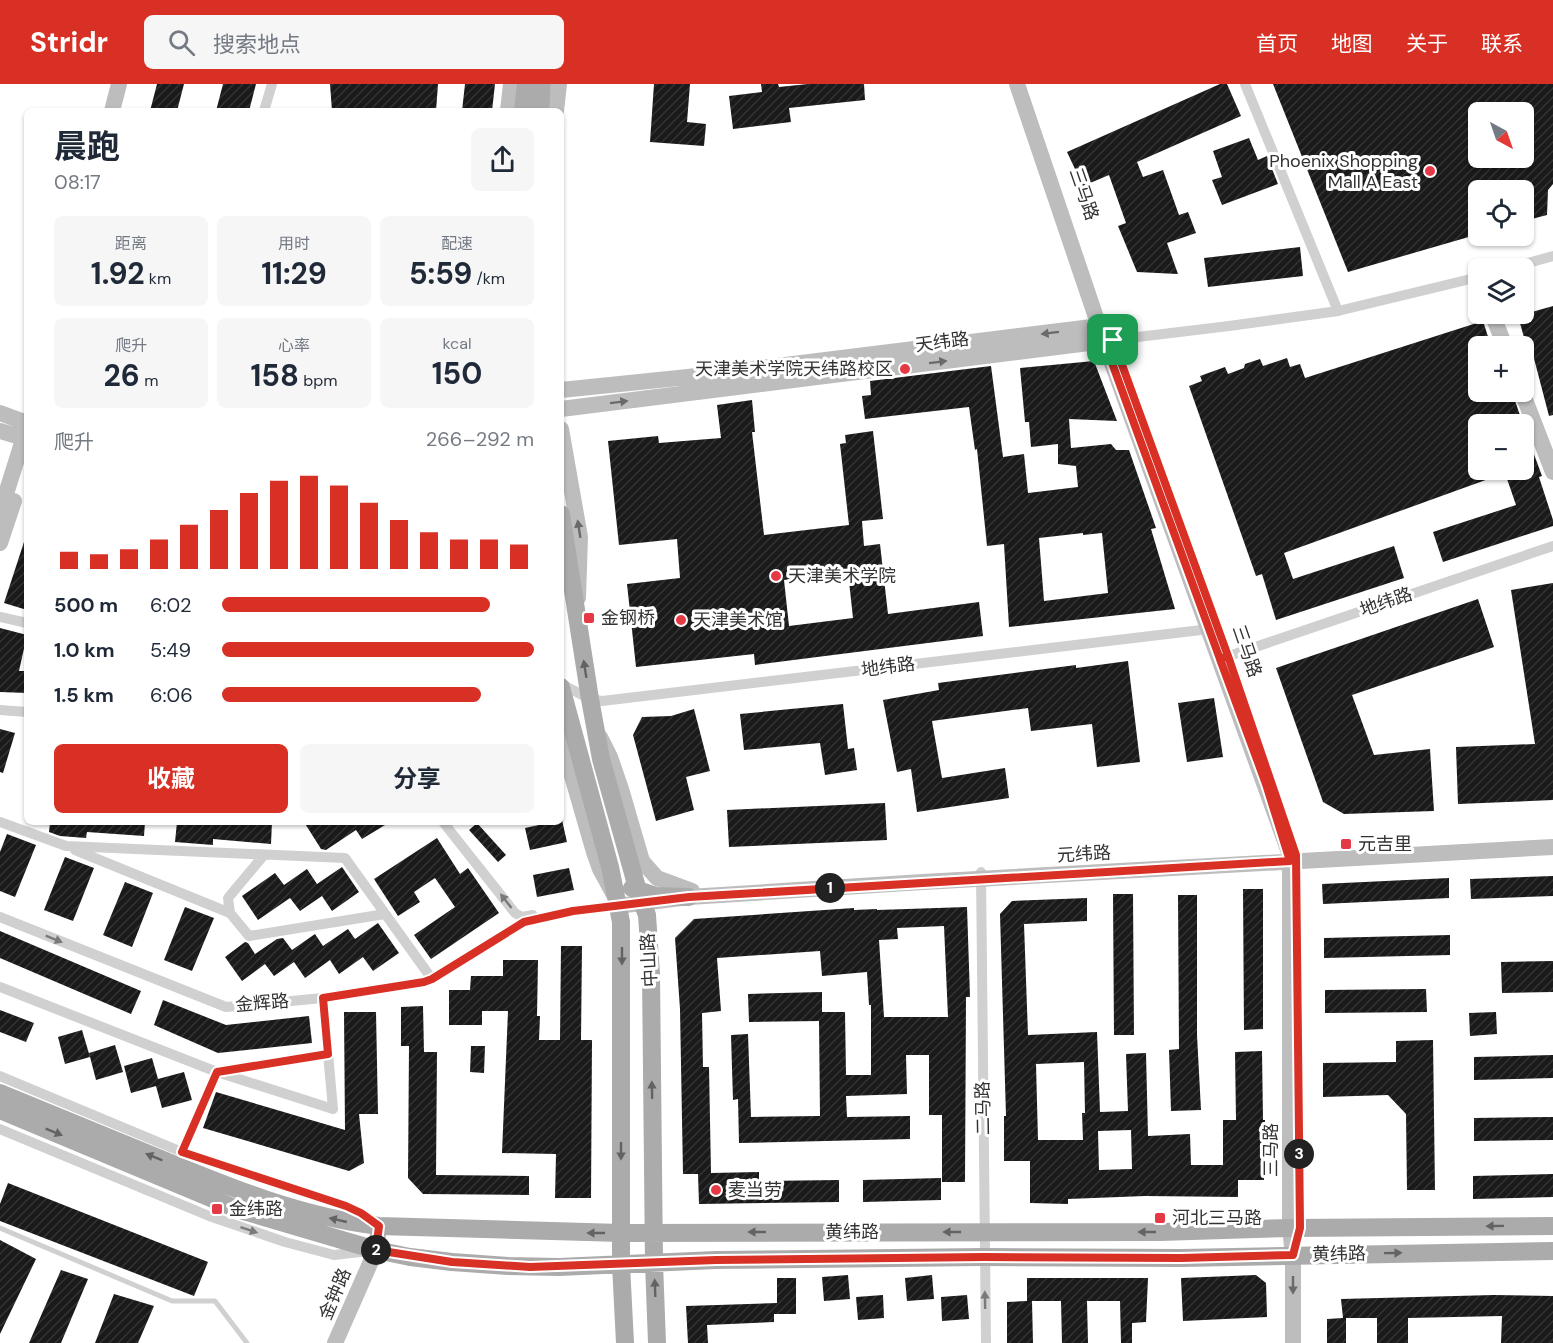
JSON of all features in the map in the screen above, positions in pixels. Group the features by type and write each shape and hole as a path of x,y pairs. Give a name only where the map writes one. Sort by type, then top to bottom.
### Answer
{"main road":[{"path":"523,108 526,84"},
{"path":"540,108 542,84"},
{"name":"中山路","path":"564,532 601,759 647,915 651,974 657,1343"},
{"name":"中山路","path":"564,696 610,867 622,934 621,1265 625,1343"},
{"path":"610,867 622,883 642,896 691,894"},
{"path":"0,1093 233,1189 321,1216 379,1226 654,1233"},
{"path":"0,1110 237,1209 376,1250 421,1258 508,1266 621,1265"},
{"name":"黄纬路","path":"654,1233 1160,1232 1295,1228 1553,1226"},
{"name":"黄纬路","path":"621,1265 716,1260 984,1257 1181,1258 1553,1251"}],"street":[{"path":"113,108 119,84"},
{"path":"122,108 128,84"},
{"path":"265,108 272,84"},
{"path":"508,108 511,84"},
{"path":"556,108 559,84"},
{"name":"三马路","path":"1017,84 1214,628 1290,862 1295,1228 1293,1343"},
{"name":"三马路","path":"1024,84 1032,101 1106,333"},
{"path":"1245,84 1338,310"},
{"path":"1534,261 1553,256"},
{"path":"1106,333 1229,326 1338,310 1468,280"},
{"name":"天纬路","path":"564,390 1106,333"},
{"name":"天纬路","path":"564,409 1106,333"},
{"path":"1526,402 1553,472"},
{"path":"0,413 24,431"},
{"path":"0,431 24,432"},
{"path":"0,513 24,438"},
{"path":"564,446 580,537 577,608"},
{"path":"0,543 24,468"},
{"name":"地纬路","path":"1224,657 1553,546"},
{"path":"0,616 24,622"},
{"name":"地纬路","path":"564,686 590,699 602,701 1214,628"},
{"path":"0,710 24,712"},
{"path":"595,727 610,757 642,861 657,878 691,894"},
{"path":"564,748 594,852 617,902"},
{"path":"0,822 66,846 230,913 249,936 385,914"},
{"path":"445,825 515,913 522,917 642,896"},
{"name":"元纬路","path":"1290,862 1553,840"},
{"path":"66,846 345,858 432,979"},
{"name":"元纬路","path":"691,894 981,876 1553,847"},
{"path":"230,913 228,898 264,855"},
{"name":"二马路","path":"981,876 986,1343"},
{"name":"金辉路","path":"0,917 217,1005 237,1006 323,998 424,982 524,922 617,902"},
{"path":"0,987 217,1072 333,1110 323,998"},
{"path":"217,1072 328,1054"},
{"path":"182,1152 217,1072"},
{"path":"0,1076 182,1152 346,1206 379,1226"},
{"path":"0,1130 209,1216 285,1242 334,1255 376,1250"},
{"name":"金钟路","path":"335,1343 376,1250 379,1226"}],"lane":[{"path":"0,1228 172,1301 215,1301 247,1343"}],"building":[{"path":"157,84 184,84 178,108 151,108"},
{"path":"223,84 256,84 250,108 217,108"},
{"path":"330,84 438,84 436,108 332,108"},
{"path":"465,84 495,84 492,108 462,108"},
{"path":"654,84 690,84 687,122 706,124 704,146 650,142"},
{"path":"761,84 778,84 779,87 808,84 864,84 865,100 789,108 791,122 733,129 729,96 762,92"},
{"path":"1220,84 1227,84 1241,116 1137,162 1143,177 1163,170 1179,215 1188,212 1196,233 1167,243 1178,274 1137,272 1118,226 1126,223 1109,175 1083,186 1067,152"},
{"name":"Phoenix Shopping Mall A East","path":"1273,84 1553,84 1553,184 1548,190 1547,215 1534,218 1534,180 1468,180 1468,237 1348,272"},
{"path":"1249,138 1258,160 1267,156 1278,184 1222,205 1212,180 1222,177 1213,151"},
{"path":"1300,247 1303,276 1208,287 1204,258"},
{"path":"1553,306 1553,415 1549,416 1534,358 1534,336 1524,336 1520,324 1534,324 1534,311"},
{"path":"1474,324 1484,324 1488,336 1468,336 1468,402 1515,402 1520,414 1468,414 1468,480 1486,480 1284,553 1293,579 1394,546 1404,578 1276,620 1262,574 1256,576 1189,386 1202,381 1200,376 1225,367 1228,374 1244,368 1245,364 1260,359 1263,366 1287,358 1290,367 1300,364 1305,378"},
{"path":"1094,361 1117,421 1069,419 1071,448 1111,444 1116,450 1129,450 1156,528 1151,529 1175,609 1009,627 1004,544 987,546 977,449 975,450 969,407 865,419 862,396 871,395 870,381 991,366 1003,457 1024,454 1028,493 1078,487 1076,466 1058,464 1058,444 1031,447 1029,422 1025,422 1020,368","holes":["1083,533 1083,535 1102,533 1108,593 1044,601 1039,538"]},
{"path":"752,400 755,432 752,432 764,535 849,525 840,444 846,443 845,435 873,431 883,519 862,521 864,546 880,544 888,614 979,602 983,636 755,665 754,654 636,667 627,584 680,578 677,539 619,545 608,441 658,436 659,443 721,438 717,405","holes":["848,572 853,618 789,626 784,580"]},
{"path":"1534,454 1542,476 1539,477 1553,526 1443,562 1433,532 1516,505 1507,480 1534,480"},
{"path":"24,542 24,609 4,603"},
{"path":"1553,583 1553,800 1458,804 1456,747 1535,744 1511,590"},
{"path":"1478,599 1494,647 1352,695 1374,755 1430,749 1434,811 1344,814 1323,802 1276,668"},
{"path":"0,628 24,634 24,648 19,671 24,671 24,693 0,692"},
{"path":"1128,661 1140,762 1097,767 1092,724 1031,731 1028,708 932,721 942,778 1005,768 1009,798 917,812 911,769 897,772 883,700 939,690 938,683 1076,665 1076,668"},
{"path":"1214,698 1223,757 1187,762 1178,703"},
{"path":"843,704 848,749 854,748 857,770 825,775 820,743 744,750 740,714"},
{"path":"694,709 710,771 686,777 694,810 656,821 633,735 642,717 671,716"},
{"path":"0,729 15,733 3,773 0,772"},
{"path":"885,803 887,840 729,847 727,810"},
{"path":"50,825 145,825 144,836 87,832 86,838 60,836 49,832"},
{"path":"177,825 272,825 271,844 213,839 213,845 175,842"},
{"path":"306,825 385,825 362,839 356,830 326,850 321,849"},
{"path":"475,825 479,825 506,855 498,862 469,830"},
{"path":"539,825 563,825 567,842 530,850 525,828"},
{"path":"7,834 36,845 15,897 0,891 0,852"},
{"path":"437,838 460,874 468,868 499,913 431,959 414,935 455,907 435,878 414,892 420,902 398,916 374,879"},
{"path":"65,857 94,868 73,921 44,910"},
{"path":"342,867 359,892 332,911 322,896 300,911 290,898 258,920 242,896 275,873 284,885 307,869 317,884"},
{"path":"569,868 574,890 537,897 533,875"},
{"path":"1553,876 1553,896 1471,899 1470,879"},
{"path":"1449,878 1449,898 1323,904 1322,884"},
{"path":"125,882 153,893 132,947 103,935"},
{"path":"1243,889 1263,889 1263,1029 1244,1030"},
{"path":"1113,894 1133,894 1134,1035 1114,1035"},
{"path":"1178,895 1197,895 1197,1035 1201,1110 1171,1111 1169,1050 1179,1049"},
{"path":"1087,898 1087,921 1024,924 1028,1035 1097,1032 1100,1112 1128,1111 1126,1054 1146,1053 1148,1136 1190,1134 1191,1165 1223,1165 1223,1120 1236,1120 1235,1052 1262,1051 1263,1120 1265,1120 1264,1180 1238,1180 1238,1197 1145,1196 1068,1199 1068,1204 1030,1203 1030,1161 1004,1161 1004,1116 1006,1116 1000,914 1012,901","holes":["1084,1062 1083,1140 1038,1140 1036,1064","1131,1130 1132,1169 1099,1170 1098,1131"]},
{"path":"185,907 214,918 192,971 164,960"},
{"path":"967,907 970,997 966,997 965,1182 942,1182 942,1115 929,1115 929,1055 906,1055 907,1094 846,1096 847,1117 910,1116 910,1139 739,1143 738,1099 733,1100 731,1035 748,1034 751,1117 820,1116 819,1021 749,1022 748,994 822,992 822,1012 845,1012 846,1075 871,1075 871,1005 869,1005 867,972 822,976 820,951 717,958 721,1011 702,1013 703,1067 709,1067 711,1173 759,1172 759,1181 839,1180 839,1202 699,1204 698,1174 683,1174 680,1009 675,938 694,919 854,908 854,910","holes":["944,926 948,1017 884,1017 879,940 898,939 897,928"]},
{"path":"378,923 399,953 373,971 363,957 339,974 330,960 305,978 294,962 274,976 265,964 242,981 225,957 245,942 255,954 277,939 283,938 292,950 315,934 323,946 348,929 355,939"},
{"path":"0,931 141,991 131,1014 0,958"},
{"path":"1450,935 1450,955 1324,958 1324,938"},
{"path":"561,946 582,946 581,1040 592,1040 591,1198 555,1198 556,1154 502,1153 508,1011 482,1011 482,1025 449,1025 449,990 470,990 471,976 503,976 503,960 538,960 539,1040 560,1040"},
{"path":"1553,961 1553,992 1502,993 1501,962"},
{"path":"1426,989 1427,1012 1325,1013 1325,990"},
{"path":"163,1000 226,1025 309,1016 312,1043 218,1053 154,1025"},
{"path":"423,1006 424,1052 437,1052 436,1175 529,1176 529,1195 423,1194 408,1178 409,1046 401,1046 401,1007"},
{"path":"0,1010 34,1023 26,1042 0,1032"},
{"path":"344,1012 376,1012 378,1114 359,1114 364,1163 349,1171 203,1128 216,1092 345,1130"},
{"path":"1496,1012 1497,1034 1470,1036 1469,1013"},
{"path":"82,1030 90,1057 65,1064 58,1037"},
{"path":"1433,1040 1435,1190 1407,1190 1406,1114 1388,1095 1323,1097 1323,1063 1396,1062 1396,1041"},
{"path":"115,1045 123,1072 96,1080 89,1053"},
{"path":"471,1046 485,1046 484,1073 470,1072"},
{"path":"1553,1055 1553,1078 1474,1080 1474,1057"},
{"path":"152,1058 158,1079 184,1072 192,1100 162,1108 156,1086 131,1093 124,1066"},
{"path":"1553,1117 1553,1140 1474,1141 1474,1118"},
{"path":"1553,1174 1553,1197 1473,1199 1473,1176"},
{"path":"941,1178 941,1200 863,1202 863,1180"},
{"path":"8,1183 208,1262 194,1296 0,1221 0,1204"},
{"path":"0,1240 36,1259 0,1334"},
{"path":"61,1270 88,1279 61,1343 29,1343"},
{"path":"848,1275 850,1299 824,1301 822,1277"},
{"path":"932,1275 934,1299 907,1301 905,1278"},
{"path":"1256,1275 1266,1283 1267,1317 1183,1321 1181,1278"},
{"path":"777,1278 796,1278 796,1314 774,1314 774,1322 707,1325 708,1343 688,1343 686,1306 777,1303"},
{"path":"1027,1278 1148,1278 1146,1322 1132,1323 1132,1343 1121,1343 1120,1301 1087,1301 1088,1343 1062,1343 1061,1301 1032,1301 1033,1343 1007,1343 1007,1302 1027,1301"},
{"path":"114,1294 154,1306 138,1343 95,1343"},
{"path":"883,1295 884,1318 858,1320 856,1297"},
{"path":"967,1295 969,1319 942,1321 941,1297"},
{"path":"1494,1295 1553,1296 1553,1343 1501,1343 1502,1316 1408,1318 1408,1343 1377,1343 1377,1318 1346,1318 1346,1343 1327,1343 1327,1319 1343,1318 1341,1299"}],"place":[{"name":"Phoenix Shopping Mall A East","path":"1430,171"},
{"name":"天津美术学院天纬路校区","path":"905,369"},
{"name":"天津美术学院","path":"776,576"},
{"name":"金钢桥","path":"589,618"},
{"name":"天津美术馆","path":"681,620"},
{"name":"元吉里","path":"1346,844"},
{"name":"麦当劳","path":"716,1190"},
{"name":"金纬路","path":"217,1209"},
{"name":"河北三马路","path":"1160,1218"}],"route":[{"path":"1113,340 1104,341 1220,659 1228,656 1296,855 1300,1228 1293,1255 1181,1258 984,1257 716,1260 559,1267 452,1262 376,1250 379,1226 361,1213 182,1152 217,1072 328,1054 323,998 432,979 524,922 573,911 689,897 1290,861 1266,784 1220,659 1228,656 1113,340"}]}
